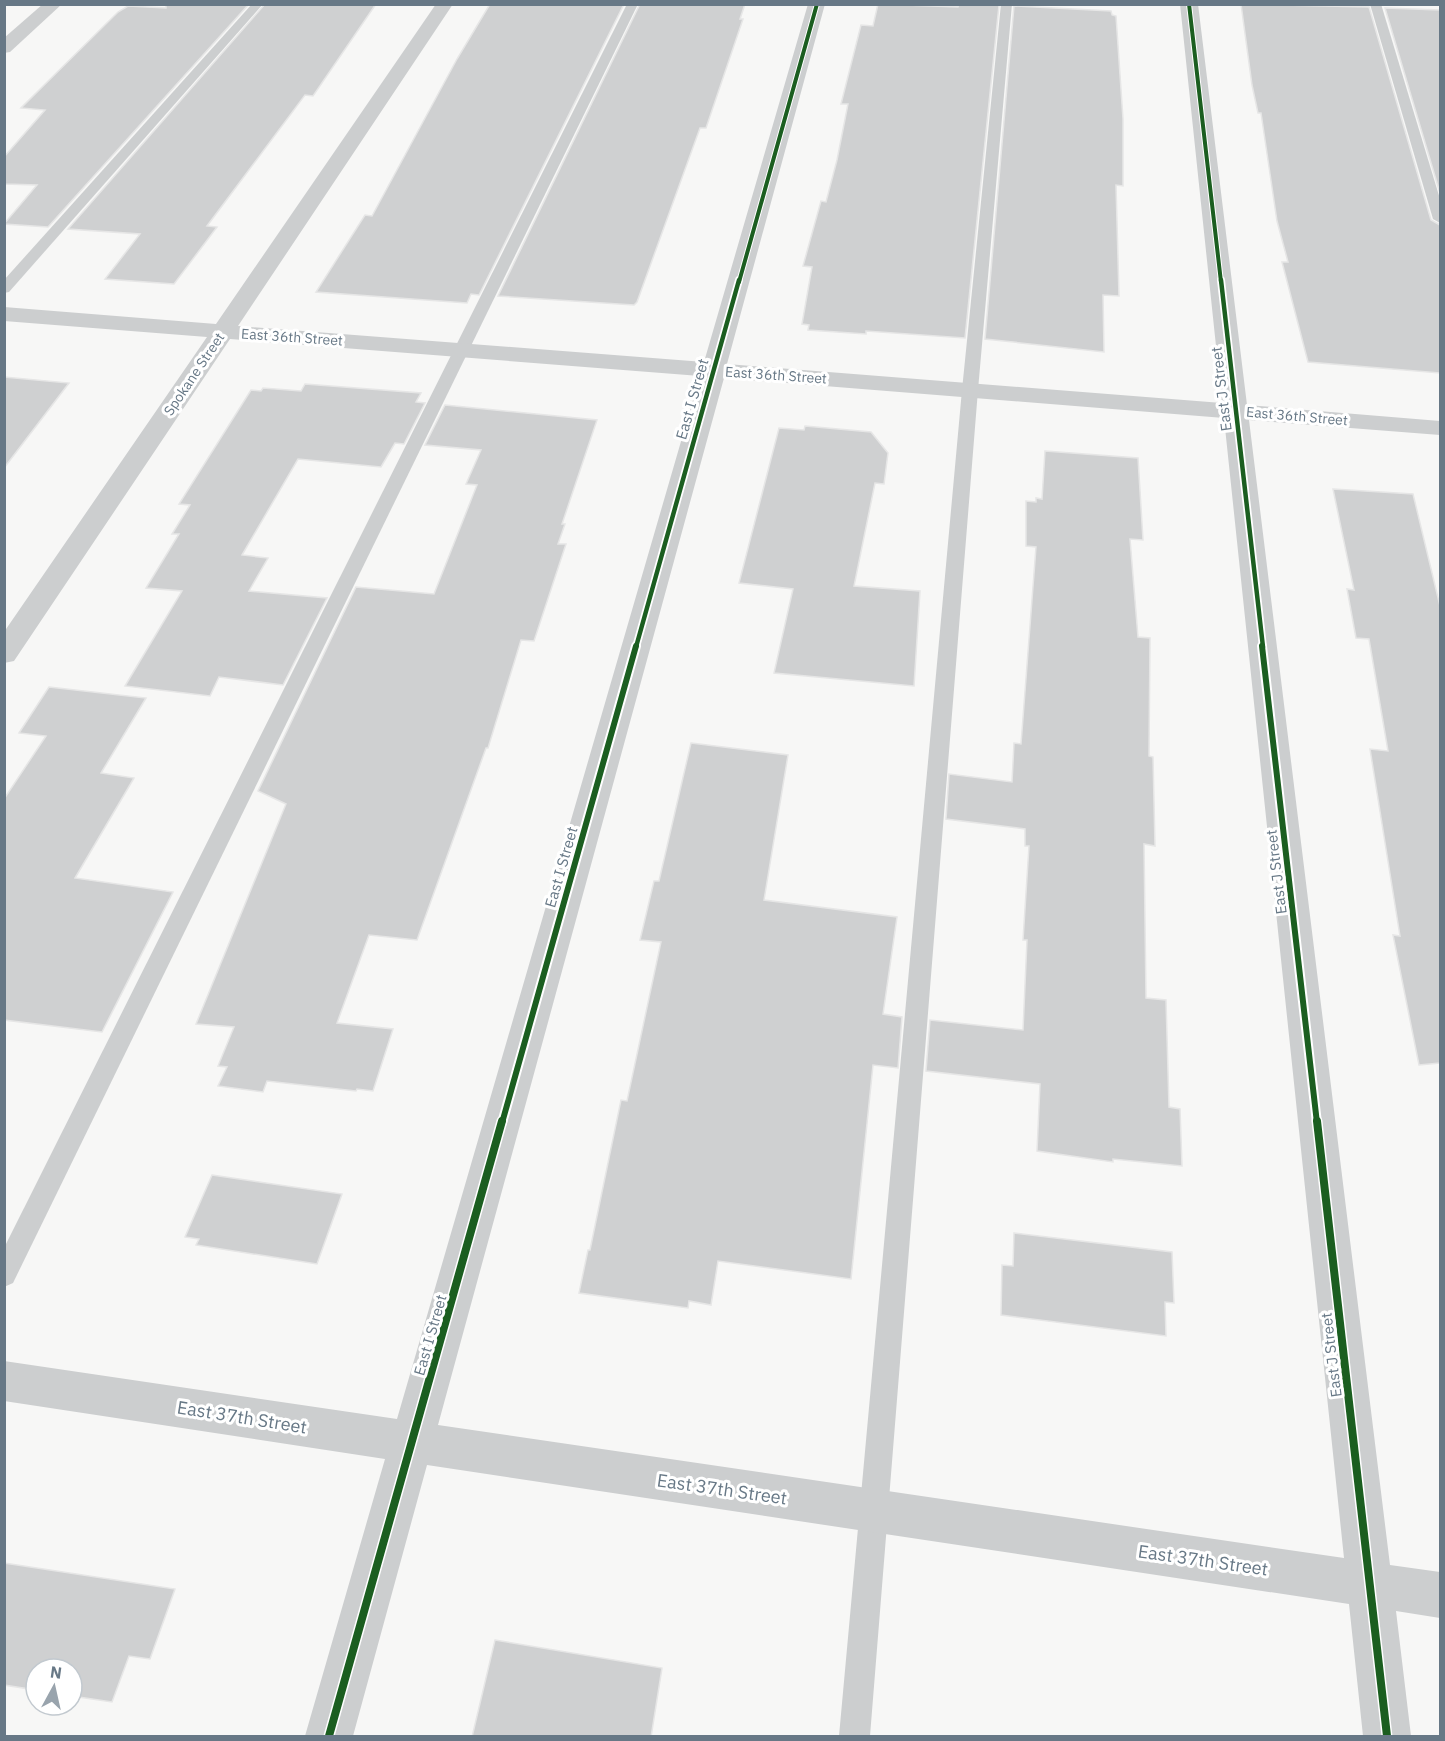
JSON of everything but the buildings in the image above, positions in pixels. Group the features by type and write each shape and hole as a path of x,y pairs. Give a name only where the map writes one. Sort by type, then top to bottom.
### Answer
{"street":[{"path":"4,48 54,4"},
{"name":"Spokane Street","path":"4,654 445,4"},
{"name":"East I Street","path":"329,1737 818,4"},
{"name":"East J Street","path":"1189,4 1388,1737"},
{"name":"East 36th Street","path":"4,314 1440,428"},
{"name":"East 37th Street","path":"4,1381 1440,1595"}],"lane":[{"path":"4,289 258,4"},
{"path":"4,1275 633,4"},
{"path":"854,1737 970,390 1007,4"},
{"path":"1375,4 1440,219"}],"cycle path":[{"path":"329,1736 817,4"},
{"path":"1189,4 1387,1736"}]}
